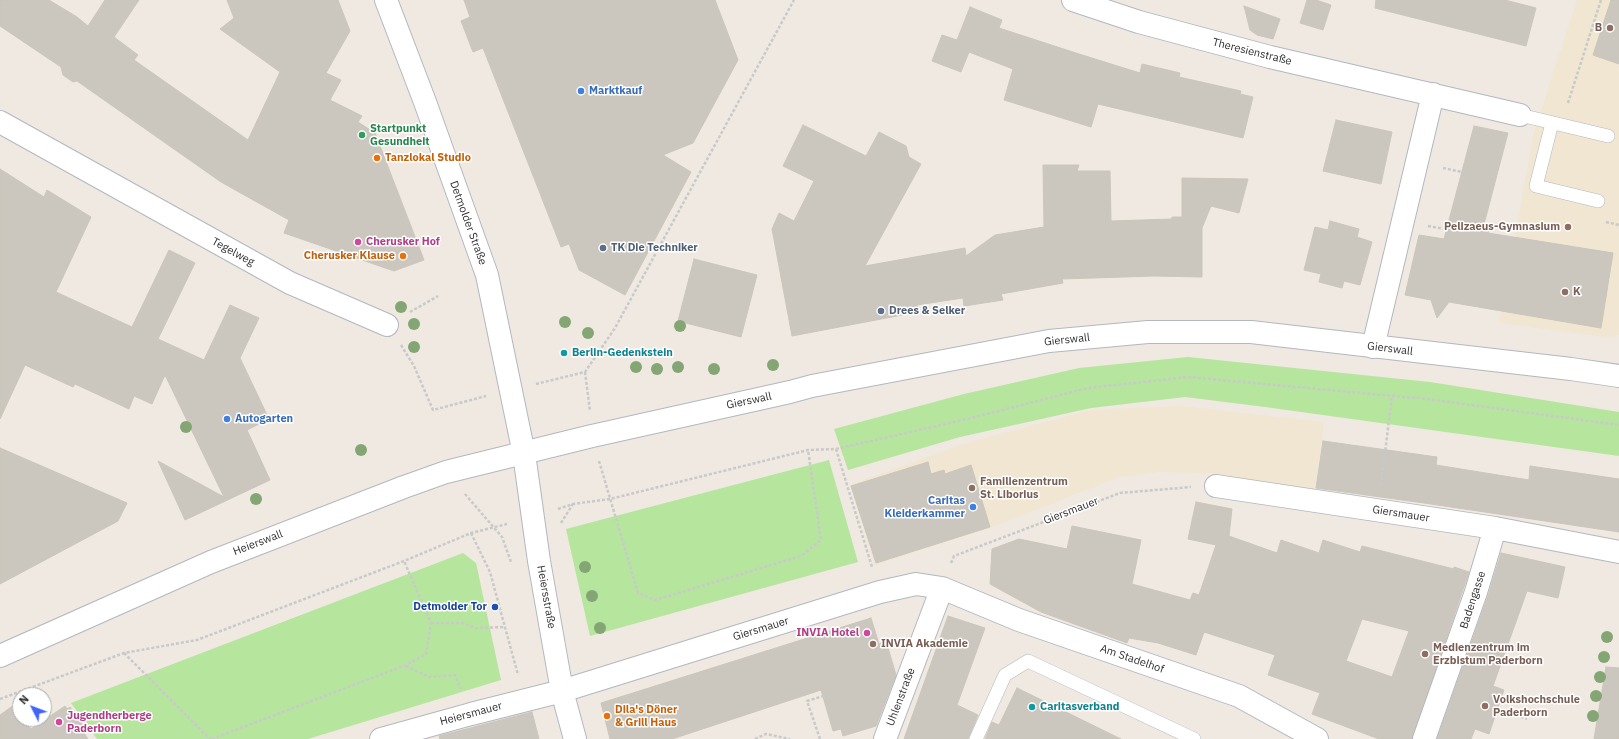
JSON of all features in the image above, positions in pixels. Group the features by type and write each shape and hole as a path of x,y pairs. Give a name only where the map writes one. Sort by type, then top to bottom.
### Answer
{"street":[{"name":"Detmolder Straße","path":"386,0 425,102 487,275 512,390 524,454"},
{"name":"Theresienstraße","path":"1073,0 1139,22 1256,53 1520,115"},
{"path":"1373,347 1433,94"},
{"name":"Tegelweg","path":"0,122 290,283 387,325"},
{"name":"Gierswall","path":"524,454 592,436 812,386 1050,340 1148,332 1251,332 1571,369 1619,376"},
{"name":"Heierswall","path":"0,656 211,562 404,487 446,472 524,454"},
{"name":"Heiersstraße","path":"524,454 562,691 575,739"},
{"name":"Giersmauer","path":"1216,486 1495,528 1619,552"},
{"name":"Badengasse","path":"1424,739 1476,592 1495,528"},
{"name":"Giersmauer","path":"562,691 880,592 916,584 942,588"},
{"name":"Uhlenstraße","path":"885,739 942,588"},
{"name":"Am Stadelhof","path":"942,588 1019,620 1239,696 1317,739"},
{"name":"Heiersmauer","path":"382,739 471,714 562,691"}],"lane":[{"path":"1520,115 1608,136"},
{"path":"1556,124 1536,186 1598,201"},
{"path":"976,739 1005,675 1028,661 1194,739"}],"path":[{"path":"438,296 387,325 414,366 433,410 585,372 615,328 794,0"},
{"path":"1556,124 1601,0"},
{"path":"1403,220 1461,232"},
{"path":"1602,221 1619,225"},
{"path":"0,699 124,653 197,640 404,561 471,533 533,517 573,504 610,499 808,450 836,449 967,419 1088,388 1188,377 1427,399 1619,425"},
{"path":"1382,479 1392,396"},
{"path":"836,449 880,592"},
{"path":"610,499 638,594 655,600 801,556 821,540 808,450"},
{"path":"446,472 502,537 513,567"},
{"name":"Giersmauer","path":"942,588 954,556 1120,493 1170,488 1216,486"},
{"path":"471,533 490,572 525,700"},
{"path":"124,653 211,739 406,666 426,654 431,623 404,561"},
{"path":"431,623 462,623 476,628 505,626"},
{"path":"406,666 430,677 455,675 471,714"},
{"path":"820,739 807,701 827,695"},
{"path":"1498,710 1527,719"},
{"path":"755,739 766,734 790,739"}],"shaded area":[{"name":"Pelizaeus-Gymnasium","path":"1577,0 1619,0 1619,335 1606,337 1499,323 1534,132"},
{"name":"Familienzentrum St. Liborius","path":"1182,406 1324,422 1315,491 1211,473 1159,472 1117,478 992,527 875,565 850,485 966,443 1091,410"}],"green space":[{"path":"1188,357 1430,382 1619,412 1619,456 1185,397 1091,408 960,437 848,470 834,429 964,394 1079,368"},
{"path":"829,460 858,562 590,636 566,529"},
{"path":"463,553 476,563 501,680 308,739 97,739 71,703"}],"building":[{"path":"0,0 49,0 77,17 88,26 105,0 139,0 114,37 138,55 134,60 248,140 280,72 220,29 234,18 227,0 338,0 350,31 326,73 341,80 330,100 362,116 358,122 375,133 424,260 394,271 284,233 289,220 221,182 77,81 73,82 63,75 61,67 0,26"},
{"name":"Marktkauf","path":"464,0 715,0 738,60 693,143 663,155 691,172 625,295 579,270 569,244 561,247 483,48 473,52 461,21 470,17"},
{"path":"1307,0 1316,0 1331,5 1323,30 1300,23"},
{"path":"1376,0 1505,0 1536,8 1526,46 1375,8"},
{"name":"B","path":"1611,0 1619,0 1619,64 1593,55"},
{"path":"1244,6 1280,19 1273,39 1257,35 1250,30"},
{"path":"970,7 1002,20 999,28 1140,73 1142,64 1180,73 1179,77 1241,91 1240,94 1253,97 1243,138 1098,104 1091,127 1004,100 1013,69 969,52 961,72 932,61 942,35 957,40"},
{"path":"1336,120 1392,132 1381,184 1323,171"},
{"path":"803,125 866,156 879,132 906,146 909,157 921,164 865,266 965,248 966,256 995,235 1044,227 1043,165 1079,165 1077,171 1110,171 1111,221 1172,219 1172,217 1182,217 1182,178 1248,179 1239,213 1211,206 1202,228 1202,277 1154,276 1062,279 1063,283 1001,294 1003,300 964,306 963,298 917,305 918,312 792,336 772,229 779,213 794,221 814,181 783,166"},
{"path":"1474,126 1508,133 1483,228 1489,229 1488,233 1613,253 1601,328 1449,302 1437,318 1431,300 1405,295 1419,235 1444,239"},
{"path":"0,169 44,197 47,190 91,217 56,292 132,327 169,250 195,263 158,339 204,360 230,305 259,318 240,358 269,419 247,430 270,480 185,520 158,461 224,497 165,375 152,404 134,396 129,409 75,384 73,387 25,365 0,419"},
{"path":"1330,221 1359,229 1357,237 1372,242 1360,285 1344,281 1342,288 1319,282 1321,274 1304,270 1315,227 1328,230"},
{"path":"694,259 757,275 741,337 678,321"},
{"path":"1323,441 1437,457 1436,465 1529,480 1530,466 1619,479 1619,532 1316,488"},
{"path":"0,448 127,503 118,521 0,584"},
{"path":"928,462 931,474 944,470 945,474 971,465 990,527 876,563 851,486"},
{"path":"1196,502 1232,509 1229,536 1277,553 1281,540 1319,553 1323,540 1360,552 1362,546 1454,569 1454,567 1469,572 1412,739 1379,739 1312,714 1320,693 1268,675 1275,655 1204,632 1196,655 1158,643 1129,638 1127,643 1041,612 990,584 992,549 1019,539 1067,549 1072,526 1141,540 1132,584 1190,600 1193,593 1199,595 1216,545 1188,539","holes":["1362,619 1409,631 1392,677 1346,661"]},
{"path":"1501,553 1565,567 1558,598 1527,591 1493,686 1504,690 1489,734 1475,729 1471,739 1437,739 1488,596"},
{"path":"948,616 985,628 957,705 978,715 968,739 904,739"},
{"path":"871,618 879,644 886,641 896,675 876,726 843,736 841,729 833,731 821,690 672,739 610,739 601,703"},
{"path":"1606,667 1619,668 1619,739 1594,739"},
{"name":"Caritasverband","path":"1017,688 1121,739 985,739 992,722 999,725"},
{"name":"Jugendherberge Paderborn","path":"12,706 12,727 30,727 31,729 34,727 52,727 52,715 65,706 67,709 70,707 85,728 82,730 88,739 0,739 0,715"},
{"path":"532,712 539,739 440,739 439,736"}],"place":[{"name":"B","path":"1610,28"},
{"name":"Marktkauf","path":"581,91"},
{"name":"Startpunkt Gesundheit","path":"362,135"},
{"name":"Tanzlokal Studio","path":"377,158"},
{"name":"Pelizaeus-Gymnasium","path":"1568,227"},
{"name":"Cherusker Hof","path":"358,242"},
{"name":"TK Die Techniker","path":"603,248"},
{"name":"Cherusker Klause","path":"403,256"},
{"name":"K","path":"1565,292"},
{"name":"Drees & Selker","path":"881,311"},
{"name":"Berlin-Gedenkstein","path":"564,353"},
{"name":"Autogarten","path":"227,419"},
{"name":"Familienzentrum St. Liborius","path":"972,488"},
{"name":"Caritas Kleiderkammer","path":"973,507"},
{"name":"Detmolder Tor","path":"495,607"},
{"name":"INVIA Hotel","path":"867,633"},
{"name":"INVIA Akademie","path":"873,644"},
{"name":"Medienzentrum im Erzbistum Paderborn","path":"1425,654"},
{"name":"Volkshochschule Paderborn","path":"1485,706"},
{"name":"Caritasverband","path":"1032,707"},
{"name":"Dila's Döner & Grill Haus","path":"607,716"},
{"name":"Jugendherberge Paderborn","path":"59,722"}]}
